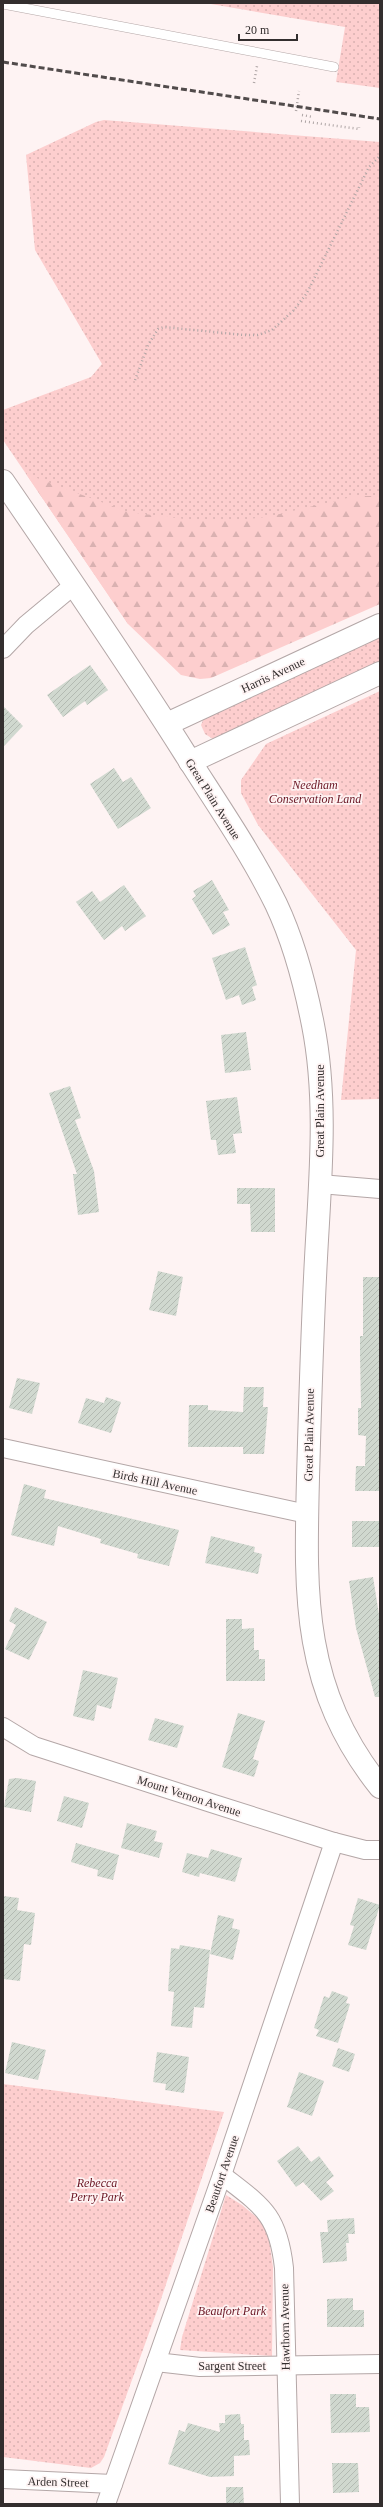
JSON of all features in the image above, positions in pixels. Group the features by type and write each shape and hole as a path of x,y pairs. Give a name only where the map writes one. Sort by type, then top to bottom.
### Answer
{"main road":[{"name":"Great Plain Avenue","path":"3,481 167,724 276,904 296,955 321,1068 320,1184 312,1328 307,1514 308,1608 315,1652 330,1702 342,1730 380,1787"},
{"name":"Harris Avenue","path":"167,724 380,626"},
{"path":"190,762 380,674"}],"street":[{"path":"3,649 26,625 74,585"},
{"path":"320,1184 380,1189"},
{"name":"Birds Hill Avenue","path":"3,1448 307,1514"},
{"name":"Mount Vernon Avenue","path":"3,1727 34,1746 334,1842 365,1850 380,1850"},
{"name":"Beaufort Avenue","path":"106,2504 222,2175 334,1842"},
{"name":"Hawthorn Avenue","path":"222,2175 260,2204 274,2222 281,2241 284,2268 290,2504"},
{"name":"Sargent Street","path":"156,2362 200,2367 380,2364"},
{"name":"Arden Street","path":"3,2479 113,2484"}],"lane":[{"path":"3,4 334,67"}],"path":[{"path":"296,111 299,91"},
{"path":"302,115 313,117"},
{"path":"301,121 358,129 359,127"},
{"path":"135,380 148,345 158,328 164,327 251,335 272,330 282,322 307,293 369,167 380,156"}],"green space":[{"path":"205,3 380,3 380,88 336,82 345,27"},
{"path":"104,120 380,142 380,541 128,624 3,440 3,410 91,377 102,364 35,250 26,155 96,122"},
{"path":"26,474 128,512 184,519 238,520 267,517 356,496 380,496 380,604 211,678 200,679 181,675 128,624"},
{"path":"380,635 380,663 213,739 205,734 201,725 204,718"},
{"name":"Needham Conservation Land","path":"380,691 380,1099 341,1100 356,950 258,825 241,793 241,780 266,744"},
{"name":"Rebecca Perry Park","path":"3,2084 224,2112 157,2311 104,2457 100,2463 91,2468 3,2457"},
{"name":"Beaufort Park","path":"226,2195 242,2205 267,2226 273,2267 272,2356 180,2350 182,2337"}],"building":[{"path":"90,665 108,690 87,705 85,701 63,717 47,695"},
{"path":"3,706 23,726 3,747"},
{"path":"114,768 123,782 131,777 151,808 118,829 90,784"},
{"path":"212,880 229,910 223,912 230,925 213,935 192,899 196,896 193,891"},
{"path":"124,885 146,916 125,931 122,926 104,940 76,902 92,891 100,902"},
{"path":"245,947 257,985 252,987 256,1000 242,1005 239,995 226,1000 212,958"},
{"path":"246,1032 251,1070 225,1073 221,1035"},
{"path":"70,1086 81,1118 75,1120 94,1171 99,1212 78,1215 73,1174 77,1174 49,1093"},
{"path":"237,1097 242,1133 233,1134 236,1153 218,1155 216,1140 211,1140 206,1101"},
{"path":"237,1188 275,1188 275,1232 251,1232 250,1204 237,1204"},
{"path":"158,1271 183,1277 176,1316 149,1310"},
{"path":"363,1277 380,1277 380,1491 355,1491 356,1466 365,1466 366,1436 358,1435 358,1408 361,1408 360,1336 363,1336"},
{"path":"17,1378 40,1383 32,1414 9,1408"},
{"path":"244,1387 264,1387 263,1407 268,1407 264,1454 243,1454 243,1447 188,1447 189,1405 208,1405 208,1410 243,1412"},
{"path":"106,1397 121,1402 111,1433 78,1423 86,1398 104,1403"},
{"path":"24,1484 46,1490 44,1498 179,1530 169,1566 137,1558 138,1554 100,1543 101,1539 58,1526 54,1546 11,1535"},
{"path":"352,1521 380,1521 380,1547 352,1547"},
{"path":"211,1536 255,1547 254,1552 262,1554 258,1574 205,1563"},
{"path":"373,1577 380,1621 380,1697 375,1697 356,1628 349,1581"},
{"path":"15,1607 47,1622 29,1660 5,1649 16,1625 9,1621"},
{"path":"226,1619 242,1619 242,1629 254,1628 254,1650 259,1650 259,1659 265,1659 265,1681 226,1681"},
{"path":"83,1670 118,1678 111,1709 97,1705 94,1721 73,1716"},
{"path":"238,1713 265,1721 253,1759 259,1761 254,1777 222,1767"},
{"path":"155,1718 184,1726 177,1748 148,1740"},
{"path":"17,1778 36,1781 31,1812 4,1807 9,1779"},
{"path":"64,1796 89,1803 82,1828 57,1821"},
{"path":"127,1823 157,1831 154,1841 163,1843 159,1858 121,1848"},
{"path":"76,1843 119,1855 113,1880 97,1876 98,1870 71,1862"},
{"path":"211,1849 242,1858 235,1882 200,1873 199,1877 182,1872 187,1853 208,1858"},
{"path":"3,1896 19,1898 17,1910 35,1913 31,1945 24,1944 20,1981 3,1979"},
{"path":"358,1898 380,1905 366,1950 348,1945 354,1926 350,1925"},
{"path":"218,1915 234,1919 232,1928 240,1930 233,1960 210,1954"},
{"path":"180,1945 210,1950 204,2008 194,2007 192,2028 171,2026 174,1992 168,1991 171,1948 179,1949"},
{"path":"332,1991 348,1997 346,2003 350,2004 338,2043 316,2036 319,2030 314,2028 324,1996 329,1998"},
{"path":"12,2042 46,2050 38,2080 5,2073"},
{"path":"338,2048 355,2054 349,2072 332,2066"},
{"path":"157,2052 189,2057 184,2093 165,2090 166,2084 153,2082"},
{"path":"299,2072 324,2081 312,2116 287,2107"},
{"path":"298,2146 311,2162 319,2156 334,2176 326,2182 334,2191 321,2201 303,2182 296,2187 277,2161"},
{"path":"354,2218 355,2234 348,2234 349,2243 346,2243 347,2261 323,2263 320,2232 328,2232 327,2220"},
{"path":"353,2298 353,2310 364,2310 364,2327 327,2327 327,2299"},
{"path":"330,2394 356,2394 356,2407 369,2407 370,2432 331,2433"},
{"path":"240,2414 241,2424 244,2424 244,2440 249,2440 250,2455 234,2456 234,2476 210,2477 168,2464 179,2430 185,2432 188,2423 220,2432 219,2423 225,2423 225,2415"},
{"path":"332,2463 358,2463 359,2492 333,2493"},
{"path":"226,2487 243,2487 244,2504 226,2504"}],"railway":[{"path":"3,62 380,119"}]}
